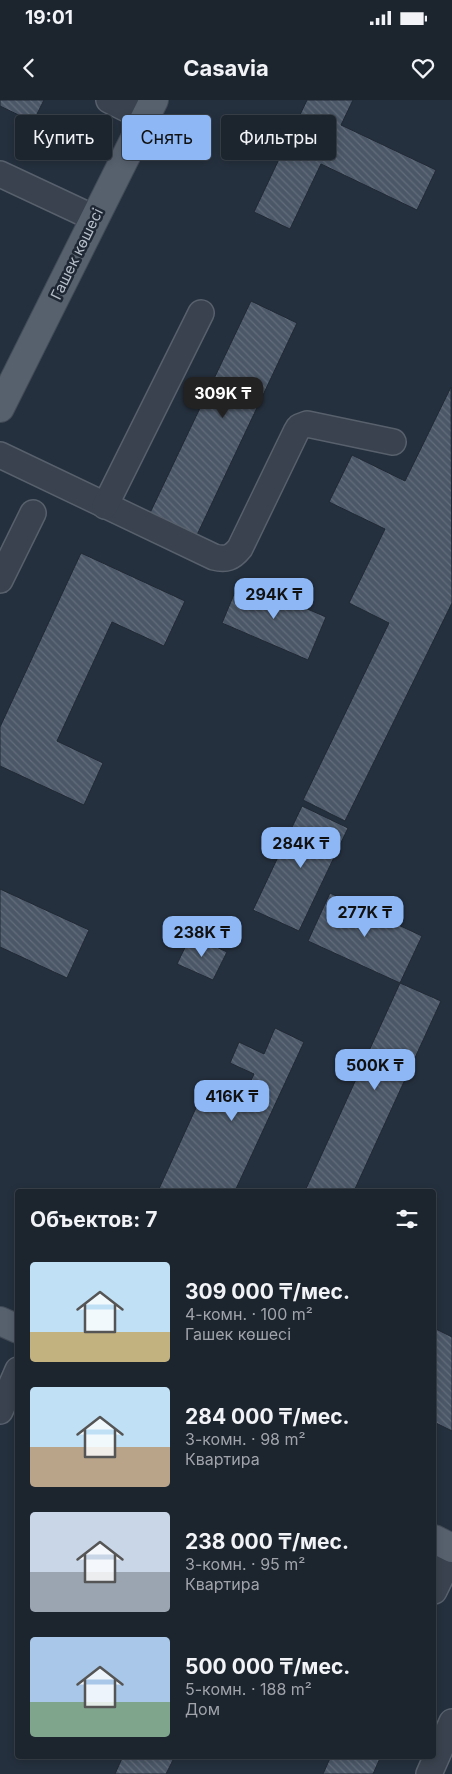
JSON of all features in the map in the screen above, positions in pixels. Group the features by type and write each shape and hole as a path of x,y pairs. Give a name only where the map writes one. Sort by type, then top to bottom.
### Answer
{"main road":[{"name":"Гашек көшесі","path":"0,408 150,109"},
{"path":"0,1321 15,1328"},
{"path":"436,1540 452,1548"}],"lane":[{"path":"109,100 150,109"},
{"path":"0,174 94,218"},
{"path":"105,506 201,313"},
{"path":"0,455 214,557 229,558 235,555 240,548 296,432 302,425 311,425 393,442"},
{"path":"0,580 33,513"},
{"path":"0,1411 15,1377"},
{"path":"436,1587 452,1554"},
{"path":"436,1758 452,1722"},
{"path":"429,1774 436,1759"}],"building":[{"path":"0,100 44,100 36,115 19,115 0,106"},
{"path":"307,100 353,100 341,125 436,170 417,210 321,164 290,229 254,212 279,160 336,160 336,115 300,115"},
{"path":"251,301 297,323 196,537 149,515"},
{"path":"451,387 452,603 345,821 303,800 389,623 349,603 385,529 329,502 352,455 405,481"},
{"path":"81,553 185,601 164,646 112,622 57,741 103,763 84,805 0,766 0,727"},
{"path":"240,580 326,617 308,660 222,623"},
{"path":"302,806 348,828 299,931 253,910"},
{"path":"0,889 89,930 67,978 0,947"},
{"path":"330,893 422,936 400,983 308,941"},
{"path":"191,935 227,952 213,980 177,964"},
{"path":"400,983 441,1001 355,1189 306,1189"},
{"path":"275,1028 304,1042 236,1189 159,1189 206,1086 241,1102 254,1074 230,1063 239,1042 264,1054"},
{"path":"436,1329 452,1337 452,1431 436,1423"},
{"path":"122,1759 174,1759 166,1774 115,1774"},
{"path":"330,1759 380,1759 373,1774 323,1774"}]}
